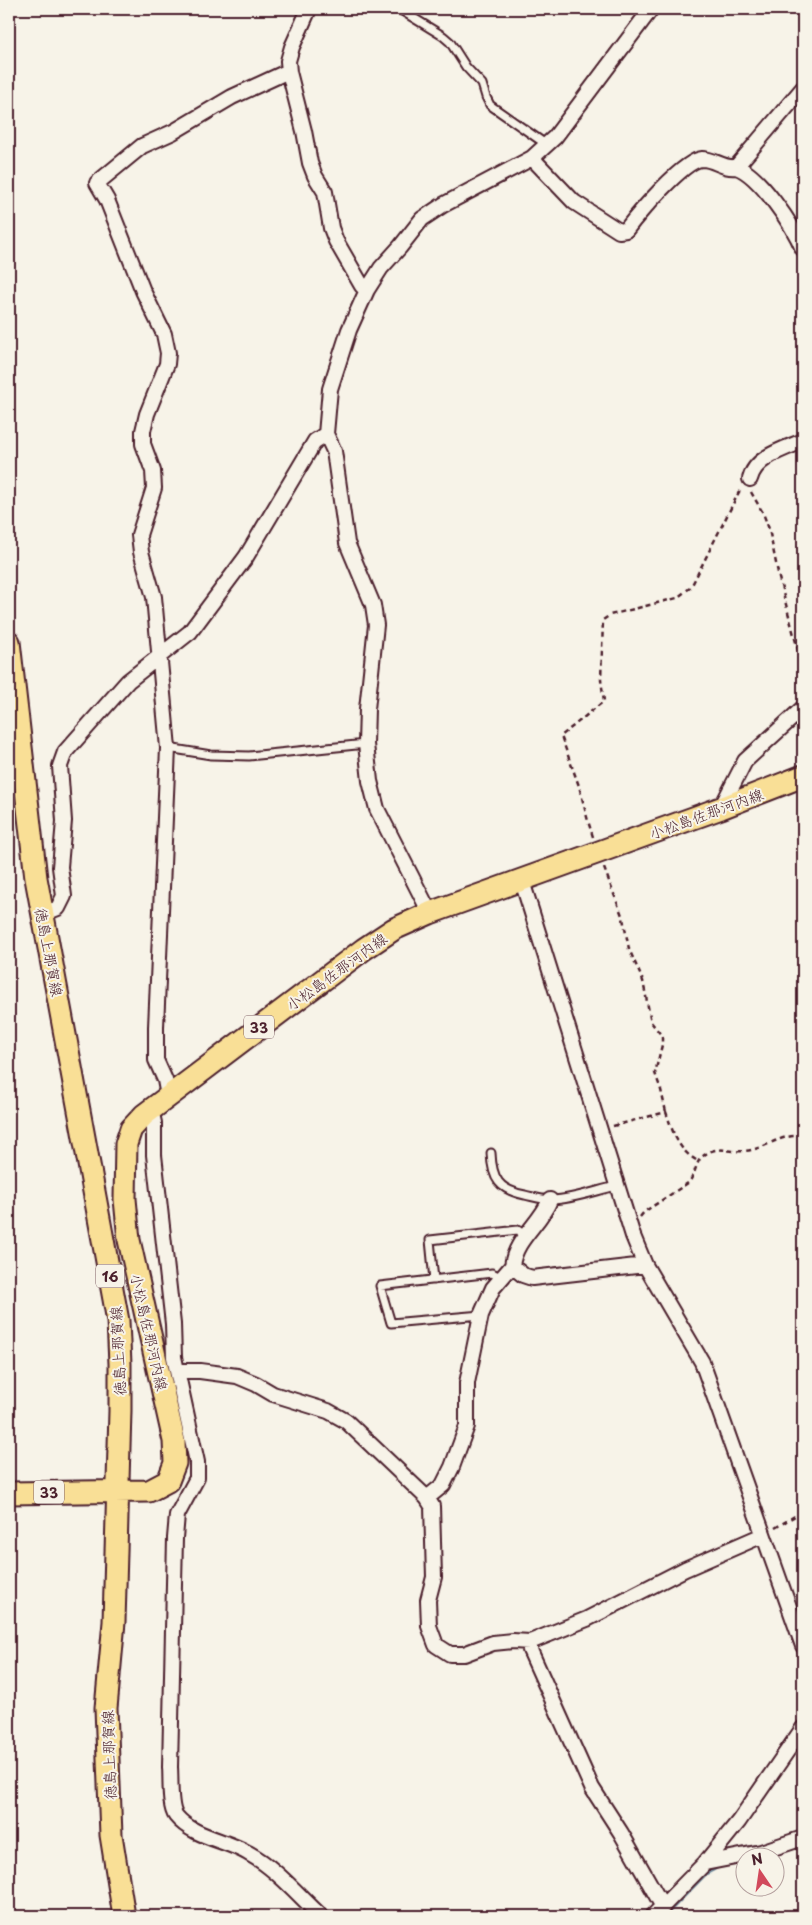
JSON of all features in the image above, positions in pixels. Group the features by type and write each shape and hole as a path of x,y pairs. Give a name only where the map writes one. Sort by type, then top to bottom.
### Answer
{"main road":[{"name":"徳島上那賀線","path":"9,642 36,878 118,1321 120,1373 114,1622 106,1708 111,1835 124,1916"},
{"name":"小松島佐那河内線","path":"9,1493 149,1491 168,1481 175,1463 174,1441 129,1240 125,1200 126,1144 131,1130 160,1103 364,949 394,929 430,913 721,808 803,776"}],"street":[{"path":"309,9 292,47 288,61 289,72 310,163 315,176 325,192 336,241 366,290"},
{"path":"430,913 377,809 370,781 366,744 376,625 374,605 347,543 334,451 326,434 330,389 349,330 366,290 381,268 400,248 422,219 443,205 532,158 547,145 651,9"},
{"path":"289,72 232,97 182,128 142,146 97,183 107,200 144,291 164,334 168,353 167,364 146,414 143,431 143,444 154,472 154,488 139,535 141,552 154,597 168,748 156,1027 156,1060 165,1080 154,1123 155,1162 177,1371 197,1462 197,1478 177,1515 175,1538 170,1767 172,1800 175,1815 190,1828 248,1852 265,1864 321,1916"},
{"path":"736,167 803,88"},
{"path":"532,158 574,202 619,231 626,230 640,212 684,168 694,161 703,159 730,168 743,169 786,217 803,249"},
{"path":"43,914 58,908 64,896 60,867 64,820 60,766 65,752 128,682 190,632 246,557 315,442 326,434"},
{"path":"750,479 752,471 760,462 777,452 803,441"},
{"path":"721,808 745,761 803,708"},
{"path":"522,881 632,1236 645,1265 702,1362 803,1646"},
{"path":"427,1498 443,1485 452,1467 466,1426 467,1383 481,1315 493,1288 512,1266 512,1257 526,1234 546,1211 550,1200"},
{"path":"512,1266 523,1275 532,1278 645,1265"},
{"path":"177,1371 200,1371 237,1376 273,1394 328,1411 346,1421 427,1498 432,1506 434,1576 428,1600 429,1626 436,1644 450,1654 464,1654 493,1643 530,1642 587,1619 685,1569 763,1535"},
{"path":"530,1642 530,1650 592,1788 621,1833 658,1911 705,1863 739,1821 803,1728"},
{"path":"705,1863 761,1852 803,1838"}],"lane":[{"path":"399,9 450,42 473,75 482,84 490,105 547,145"},
{"path":"168,748 211,754 249,756 366,744"},
{"path":"491,1153 491,1165 495,1175 505,1189 511,1192 550,1200 567,1198 616,1186"},
{"path":"434,1280 430,1240 518,1230 526,1234"},
{"path":"481,1315 391,1323 380,1286 492,1274 502,1278"}],"path":[{"path":"750,479 751,495 763,513 769,529 803,669"},
{"path":"698,1161 692,1158 679,1145 666,1112 655,1073 662,1045 662,1036 651,1022 643,981 629,950 623,918 598,851 588,821 580,786 561,736 604,701 601,680 603,620 610,615 676,598 685,593 691,587 743,484 750,479"},
{"path":"599,1130 666,1112"},
{"path":"632,1236 644,1212 688,1183 694,1177 698,1161 710,1152 723,1148 743,1152 760,1148 785,1136 803,1136"},
{"path":"763,1535 803,1512"}],"waterway":[{"path":"664,1916 706,1873 719,1866"}]}
